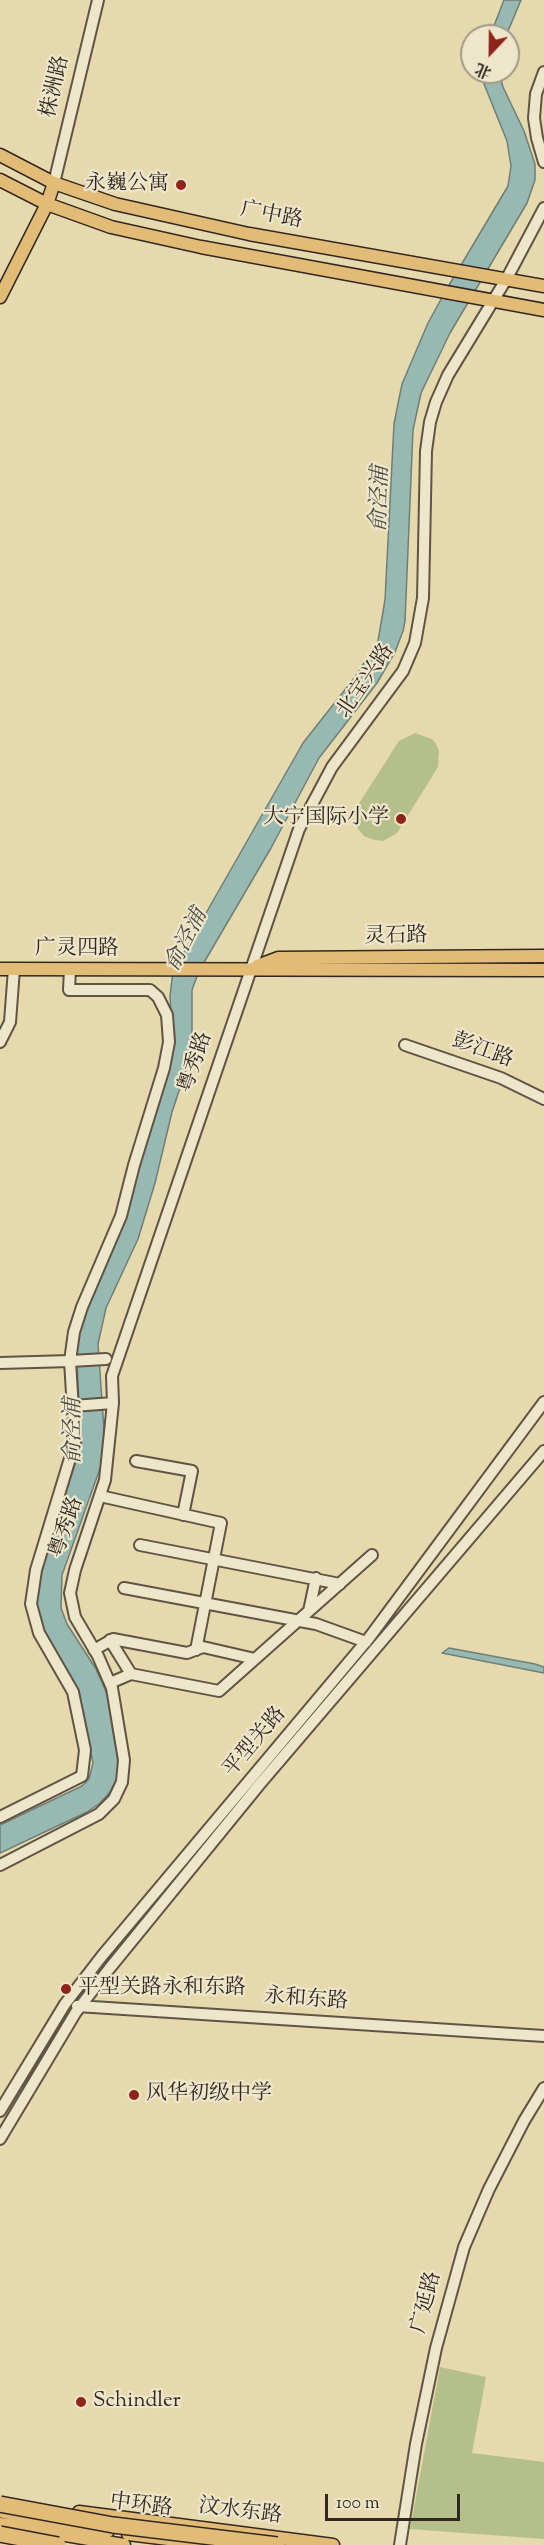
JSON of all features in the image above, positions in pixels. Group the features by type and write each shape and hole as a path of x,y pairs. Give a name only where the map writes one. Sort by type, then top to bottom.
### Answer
{"highway":[{"name":"中环路","path":"0,2504 113,2525 277,2545"},
{"path":"0,2534 58,2545"}],"main road":[{"name":"广中路","path":"0,155 54,183 115,204 249,234 544,286"},
{"name":"广中路","path":"0,180 46,204 111,227 190,245 544,310"},
{"path":"0,297 54,183"},
{"name":"灵石路","path":"250,968 279,958 544,956"},
{"name":"灵石路","path":"227,971 250,968 544,970"},
{"name":"广灵四路","path":"0,969 227,971"},
{"name":"汶水东路","path":"0,2496 29,2518 216,2545"},
{"name":"汶水东路","path":"0,2511 124,2545"},
{"name":"汶水东路","path":"0,2524 29,2518 333,2545"}],"street":[{"name":"株洲路","path":"54,183 98,0"},
{"path":"544,72 536,94 534,118 544,162"},
{"name":"北宝兴路","path":"250,968 305,815 339,757 398,680 415,643 423,598 424,477 430,422 448,375 507,278 544,208"},
{"name":"粤秀路","path":"0,1865 99,1814 118,1791 124,1770 110,1683 75,1617 70,1593 75,1570 105,1480 113,1403 112,1376 250,968"},
{"path":"0,1042 10,1022 14,969"},
{"path":"0,1817 82,1776 85,1750 73,1692 39,1633 31,1604 36,1570 75,1442 72,1361 74,1332 81,1307 121,1216 169,1042 167,1015 158,997 150,990 69,990 70,969"},
{"name":"彭江路","path":"405,1045 501,1078 544,1099"},
{"path":"0,1363 106,1359"},
{"name":"平型关路","path":"0,2110 65,2004 102,1956 366,1642 544,1402"},
{"path":"73,1406 113,1403"},
{"name":"平型关路","path":"0,2139 81,2006 259,1785 544,1451"},
{"path":"136,1461 192,1472 183,1515"},
{"path":"100,1496 221,1523 196,1650"},
{"path":"140,1545 340,1584"},
{"path":"110,1683 131,1674 219,1691 372,1555"},
{"path":"309,1611 316,1578"},
{"path":"124,1588 316,1624 366,1642"},
{"path":"94,1650 114,1639 187,1653 203,1647 255,1659"},
{"path":"110,1640 131,1674"},
{"name":"永和东路","path":"65,2004 544,2036"},
{"name":"广延路","path":"400,2545 416,2444 432,2368 461,2257 489,2189 544,2088"},
{"path":"28,2545 29,2518"}],"green space":[{"path":"415,733 432,739 436,744 439,751 438,767 397,833 383,841 364,836 355,820 358,805 399,741"},
{"path":"440,2367 486,2377 472,2453 544,2462 544,2539 410,2529"}],"water":[{"path":"504,0 521,0 511,24 495,24"},
{"path":"484,84 502,84 524,131 535,164 535,180 527,203 450,333 421,393 413,430 403,631 395,652 377,683 319,758 271,848 199,971 192,990 190,1058 172,1112 155,1183 138,1239 106,1308 98,1344 105,1444 102,1463 62,1575 61,1608 67,1624 96,1669 107,1694 118,1761 117,1778 110,1792 87,1812 0,1853 0,1825 82,1786 89,1779 93,1763 78,1692 43,1631 36,1607 36,1587 81,1446 76,1342 79,1325 100,1276 172,1032 170,996 173,971 303,743 355,677 378,641 385,600 394,424 402,384 428,323 508,186 511,166 507,141"},
{"path":"449,1648 535,1664 544,1667 544,1673 442,1653"}],"place":[{"name":"永巍公寓","path":"181,185"},
{"name":"大宁国际小学","path":"401,819"},
{"name":"平型关路永和东路","path":"66,1989"},
{"name":"风华初级中学","path":"134,2095"},
{"name":"Schindler","path":"81,2402"}],"water label":[{"name":"俞泾浦","path":"382,499"},
{"name":"俞泾浦","path":"188,941"},
{"name":"俞泾浦","path":"75,1431"}]}
